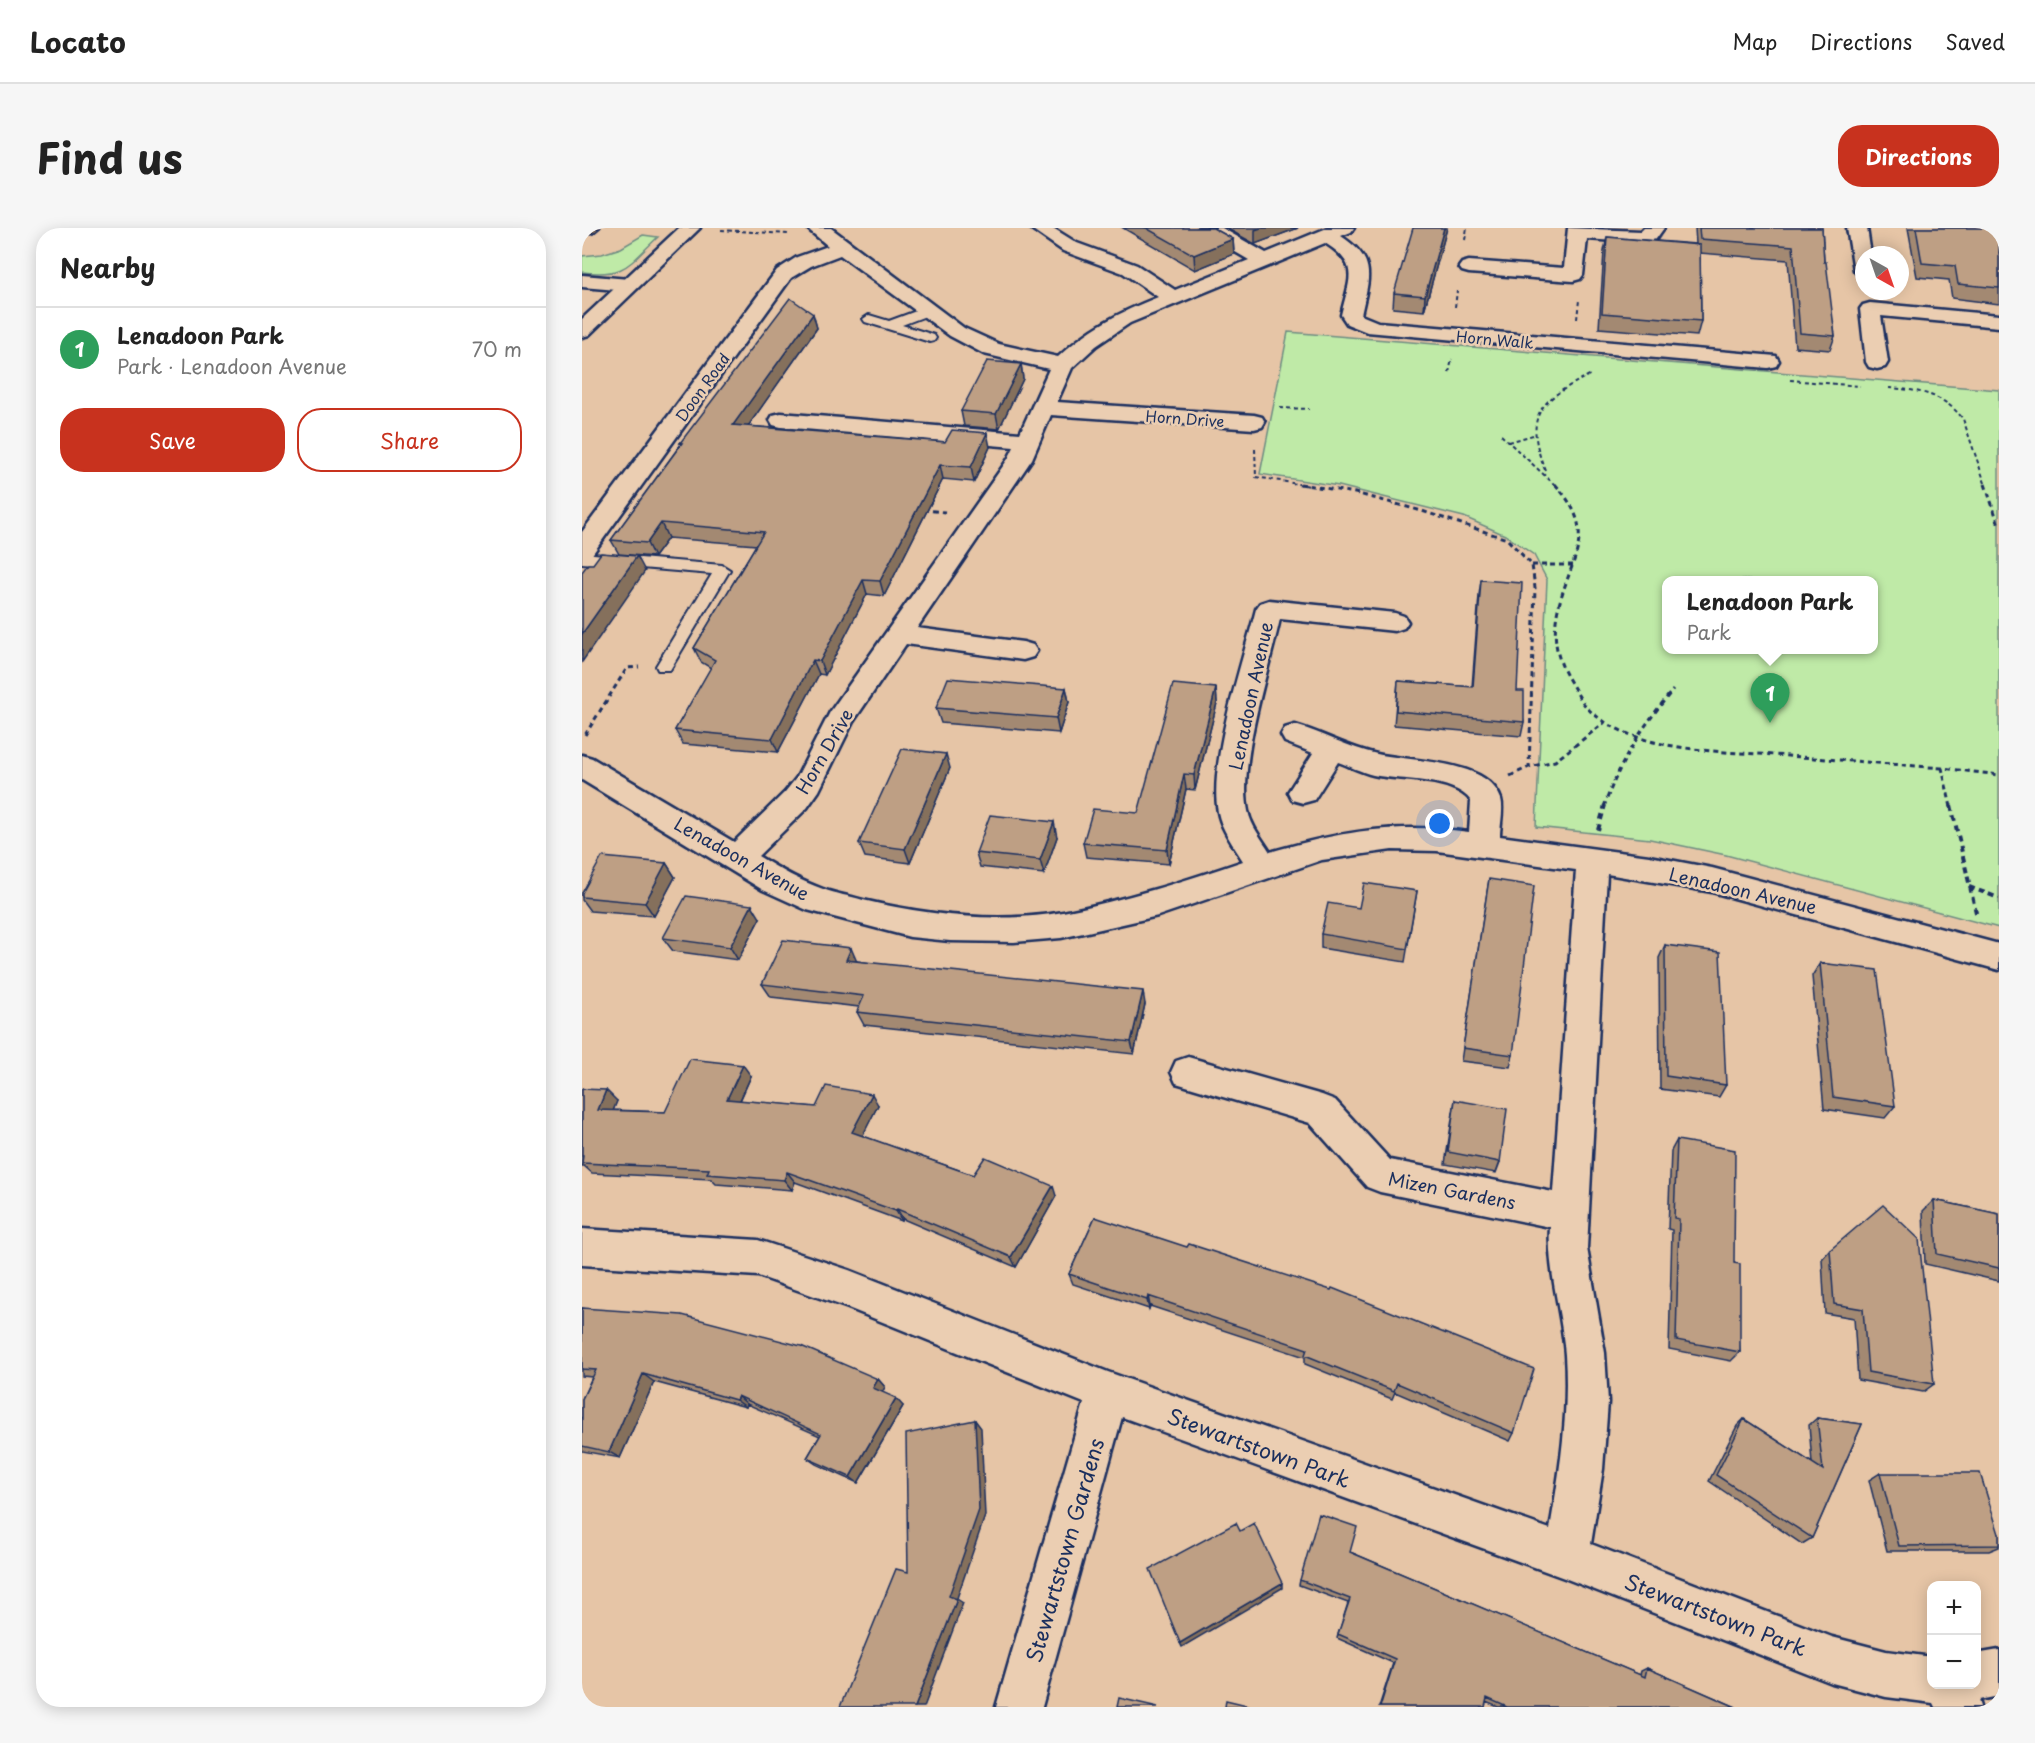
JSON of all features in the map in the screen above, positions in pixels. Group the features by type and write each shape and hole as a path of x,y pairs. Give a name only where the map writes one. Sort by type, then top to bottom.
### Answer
{"street":[{"path":"582,331 690,228"},
{"path":"1040,228 1071,247 1130,269 1173,298"},
{"path":"1208,228 1264,260"},
{"path":"1469,267 1574,275 1579,230 1641,237 1649,235 1654,228"},
{"path":"1857,228 1860,246"},
{"path":"820,229 841,248 927,311 976,343 1062,365"},
{"name":"Horn Drive","path":"737,858 796,800 809,783 840,719 982,515 1030,441 1062,365 1104,330 1123,319 1335,232"},
{"name":"Horn Walk","path":"1335,232 1359,263 1362,272 1352,315 1354,320 1374,328 1768,361"},
{"name":"Doon Road","path":"582,550 784,274 806,261 841,248"},
{"path":"582,281 629,285"},
{"path":"1877,362 1869,300 1999,321"},
{"path":"1738,334 1740,359"},
{"name":"Horn Drive","path":"1043,408 1254,422"},
{"path":"781,420 1030,441"},
{"name":"Lenadoon Avenue","path":"1263,866 1241,830 1233,813 1230,797 1235,757 1269,609 1395,622"},
{"path":"899,634 1023,651"},
{"path":"1295,735 1392,768 1458,778 1470,783 1486,800 1484,844"},
{"path":"1303,792 1332,749"},
{"name":"Lenadoon Avenue","path":"582,766 774,881 818,901 910,924 950,928 1014,929 1061,926 1158,903 1322,848 1392,838 1437,839 1592,860 1712,880 1992,955"},
{"path":"1567,1557 1582,1469 1587,1402 1585,1353 1568,1248 1592,860"},
{"name":"Mizen Gardens","path":"1188,1072 1322,1111 1380,1175 1570,1213"},
{"name":"Stewartstown Park","path":"582,1247 758,1258 849,1289 1108,1392 1567,1557 1833,1660 1886,1674 1927,1679"},
{"name":"Stewartstown Gardens","path":"1018,1707 1108,1392"},
{"path":"1981,1676 1999,1673"},
{"path":"1953,1689 1958,1707"}],"lane":[{"path":"891,326 927,311"},
{"path":"869,319 930,338"},
{"path":"582,558 722,570 664,666"}],"path":[{"path":"718,230 793,234 820,229"},
{"path":"1451,335 1458,280 1469,267"},
{"path":"1574,275 1580,288 1575,345"},
{"path":"1600,372 1591,374 1559,391 1546,403 1534,421 1533,435 1536,451 1546,473 1580,525 1579,547 1564,587 1554,634 1556,651 1562,669 1587,708 1604,723 1664,745 1999,774"},
{"path":"1782,380 1862,386"},
{"path":"1886,388 1920,391 1956,406 1964,419 1999,525"},
{"path":"1254,422 1256,477 1355,493 1422,511 1507,539 1532,565 1535,588 1529,766"},
{"path":"1500,435 1546,473"},
{"path":"1509,442 1533,435"},
{"path":"912,509 982,515"},
{"path":"1532,565 1573,565"},
{"path":"582,738 627,668 664,666"},
{"path":"1592,860 1601,815 1637,735 1673,690"},
{"path":"1479,790 1529,766 1556,761 1604,723"},
{"path":"1942,768 1970,887 1992,955"},
{"path":"1970,887 1999,898"}],"green space":[{"path":"643,235 658,237 625,267 608,273 582,272 582,256 602,254 621,248"},
{"path":"1288,332 1999,390 1999,928 1726,855 1650,839 1536,827 1547,580 1534,555 1505,535 1464,517 1339,486 1260,474"}],"building":[{"path":"1146,228 1213,228 1233,239 1194,255"},
{"path":"1413,228 1444,228 1425,296 1394,293"},
{"path":"1699,228 1822,228 1824,262 1826,262 1835,336 1800,333 1793,246 1700,239"},
{"path":"1916,228 1999,228 1999,288 1958,284 1955,266 1922,263"},
{"path":"1607,237 1700,245 1701,321 1602,313"},
{"path":"790,298 813,314 733,425 945,442 952,430 987,433 971,467 940,465 880,581 863,580 820,661 813,660 772,739 675,730 715,660 694,648 764,532 661,523 647,543 611,540 682,443 680,443"},
{"path":"987,361 1021,364 996,414 961,411"},
{"path":"601,553 637,556 582,634 582,572 588,564 593,564"},
{"path":"1481,580 1522,583 1517,691 1524,691 1524,722 1396,711 1398,681 1473,687"},
{"path":"948,678 1066,688 1056,718 936,708"},
{"path":"1173,684 1216,688 1194,775 1184,774 1167,850 1083,843 1093,809 1138,813"},
{"path":"902,749 946,754 905,849 859,843"},
{"path":"990,815 1054,822 1040,860 976,853"},
{"path":"602,857 666,863 645,903 582,897"},
{"path":"1489,879 1534,886 1513,1055 1463,1048"},
{"path":"1364,883 1417,891 1407,949 1321,934 1328,903 1359,908"},
{"path":"686,896 752,905 730,947 663,938"},
{"path":"783,940 851,948 846,960 1143,991 1131,1042 857,1012 864,996 762,984"},
{"path":"1665,945 1720,952 1726,1085 1666,1076"},
{"path":"1820,963 1877,970 1895,1106 1833,1097"},
{"path":"690,1059 743,1065 727,1099 816,1107 826,1086 872,1094 852,1132 973,1175 985,1157 1053,1186 1011,1257 897,1209 896,1211 787,1172 784,1180 707,1174 709,1169 582,1163 582,1089 606,1090 598,1110 665,1112"},
{"path":"1455,1100 1507,1109 1500,1162 1448,1152"},
{"path":"1677,1140 1735,1150 1734,1263 1740,1264 1740,1352 1676,1340 1679,1219 1674,1218"},
{"path":"1934,1200 1999,1214 1999,1268 1937,1254"},
{"path":"1883,1205 1919,1239 1934,1384 1868,1372 1863,1309 1834,1304 1830,1250"},
{"path":"1095,1217 1187,1247 1189,1244 1331,1290 1332,1288 1534,1369 1514,1433 1397,1383 1394,1391 1305,1355 1307,1349 1148,1296 1147,1300 1069,1274"},
{"path":"582,1308 682,1315 801,1346 878,1379 873,1388 896,1398 850,1477 807,1458 821,1434 738,1396 736,1400 643,1374 609,1452 582,1446 582,1399 596,1370 582,1369"},
{"path":"1817,1418 1862,1424 1812,1538 1716,1475 1744,1419 1823,1470"},
{"path":"975,1420 979,1510 949,1596 957,1599 915,1707 840,1707 896,1569 908,1572 906,1434"},
{"path":"1880,1473 1980,1473 1999,1534 1999,1545 1899,1546"},
{"path":"1319,1514 1357,1527 1350,1552 1645,1677 1647,1668 1736,1707 1507,1707 1487,1698 1485,1707 1380,1707 1395,1659 1338,1634 1350,1599 1300,1580"},
{"path":"1236,1523 1240,1531 1254,1523 1282,1583 1180,1643 1150,1569"},
{"path":"1119,1698 1158,1707 1117,1707"},
{"path":"1226,1700 1255,1707 1225,1707"}],"place":[{"name":"Lenadoon Park","path":"1770,723"}]}
